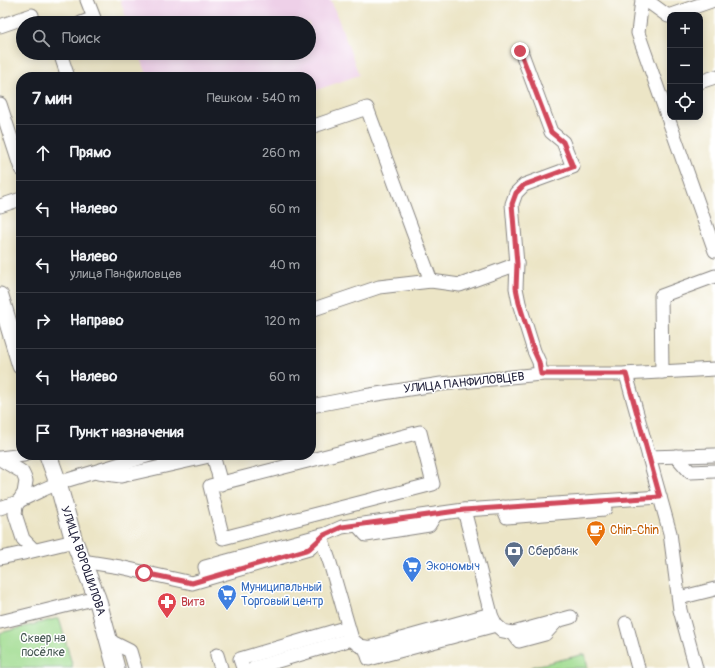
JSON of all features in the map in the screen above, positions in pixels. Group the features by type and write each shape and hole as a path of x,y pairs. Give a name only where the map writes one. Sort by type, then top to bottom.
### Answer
{"main road":[{"path":"1,304 16,350"},
{"name":"УЛИЦА ВОРОШИЛОВА","path":"50,460 58,483 74,541 97,598 116,668"}],"street":[{"path":"87,0 93,16"},
{"path":"642,0 638,32 665,94 715,251"},
{"path":"646,0 668,16 714,0"},
{"path":"0,26 16,20"},
{"path":"520,51 551,132 563,142 573,167 524,185 516,193 512,204 517,264 516,288 519,303 534,351 539,362 541,374"},
{"path":"62,60 66,72"},
{"path":"703,81 715,77"},
{"path":"0,104 16,154"},
{"path":"316,126 367,108 431,281"},
{"path":"0,206 16,201"},
{"path":"316,308 379,287 431,281 460,285 517,264"},
{"path":"662,372 661,296 715,276"},
{"name":"УЛИЦА ПАНФИЛОВЦЕВ","path":"316,405 441,384 541,374 626,374 715,369"},
{"path":"626,374 670,533 680,610 696,668"},
{"path":"313,460 210,486 224,538 433,484 420,432 316,459"},
{"path":"1,456 16,455"},
{"path":"649,457 715,455"},
{"path":"1,456 19,470 26,481 24,493 16,506 15,514 23,539 34,550"},
{"path":"676,456 690,472 715,471"},
{"path":"97,471 105,460"},
{"path":"0,508 58,483 133,460"},
{"path":"97,471 121,476 192,460"},
{"path":"214,460 221,484"},
{"path":"82,561 120,567 192,583 309,549 323,536 342,527 464,510 660,497"},
{"path":"464,510 493,619 503,631 513,633 571,617"},
{"path":"323,536 350,633 355,643 360,647 372,647 493,619"},
{"path":"0,558 74,541"},
{"path":"679,598 715,589"},
{"path":"0,622 97,598"},
{"path":"626,623 638,668"},
{"path":"242,668 240,659 350,633"},
{"path":"254,668 350,633"},
{"path":"108,640 130,651 135,668"}],"shaded area":[{"path":"120,0 331,0 359,75 316,90 316,72 146,72 142,60 316,60 316,16 126,16"}],"green space":[{"name":"Сквер на посёлке","path":"59,618 73,668 0,668 0,633"},
{"path":"585,654 588,668 531,668 531,667"}],"place":[{"name":"Chin-Chin","path":"596,547"},
{"name":"Сбербанк","path":"514,568"},
{"name":"Экономыч","path":"412,583"},
{"name":"Муниципальный Торговый центр","path":"227,611"},
{"name":"Вита","path":"167,619"}],"route":[{"path":"144,573 192,583 309,549 324,535 342,527 464,510 660,497 626,374 541,374 539,362 531,342 516,288 517,264 512,204 516,193 524,185 573,167 563,142 551,132 520,51"}]}
